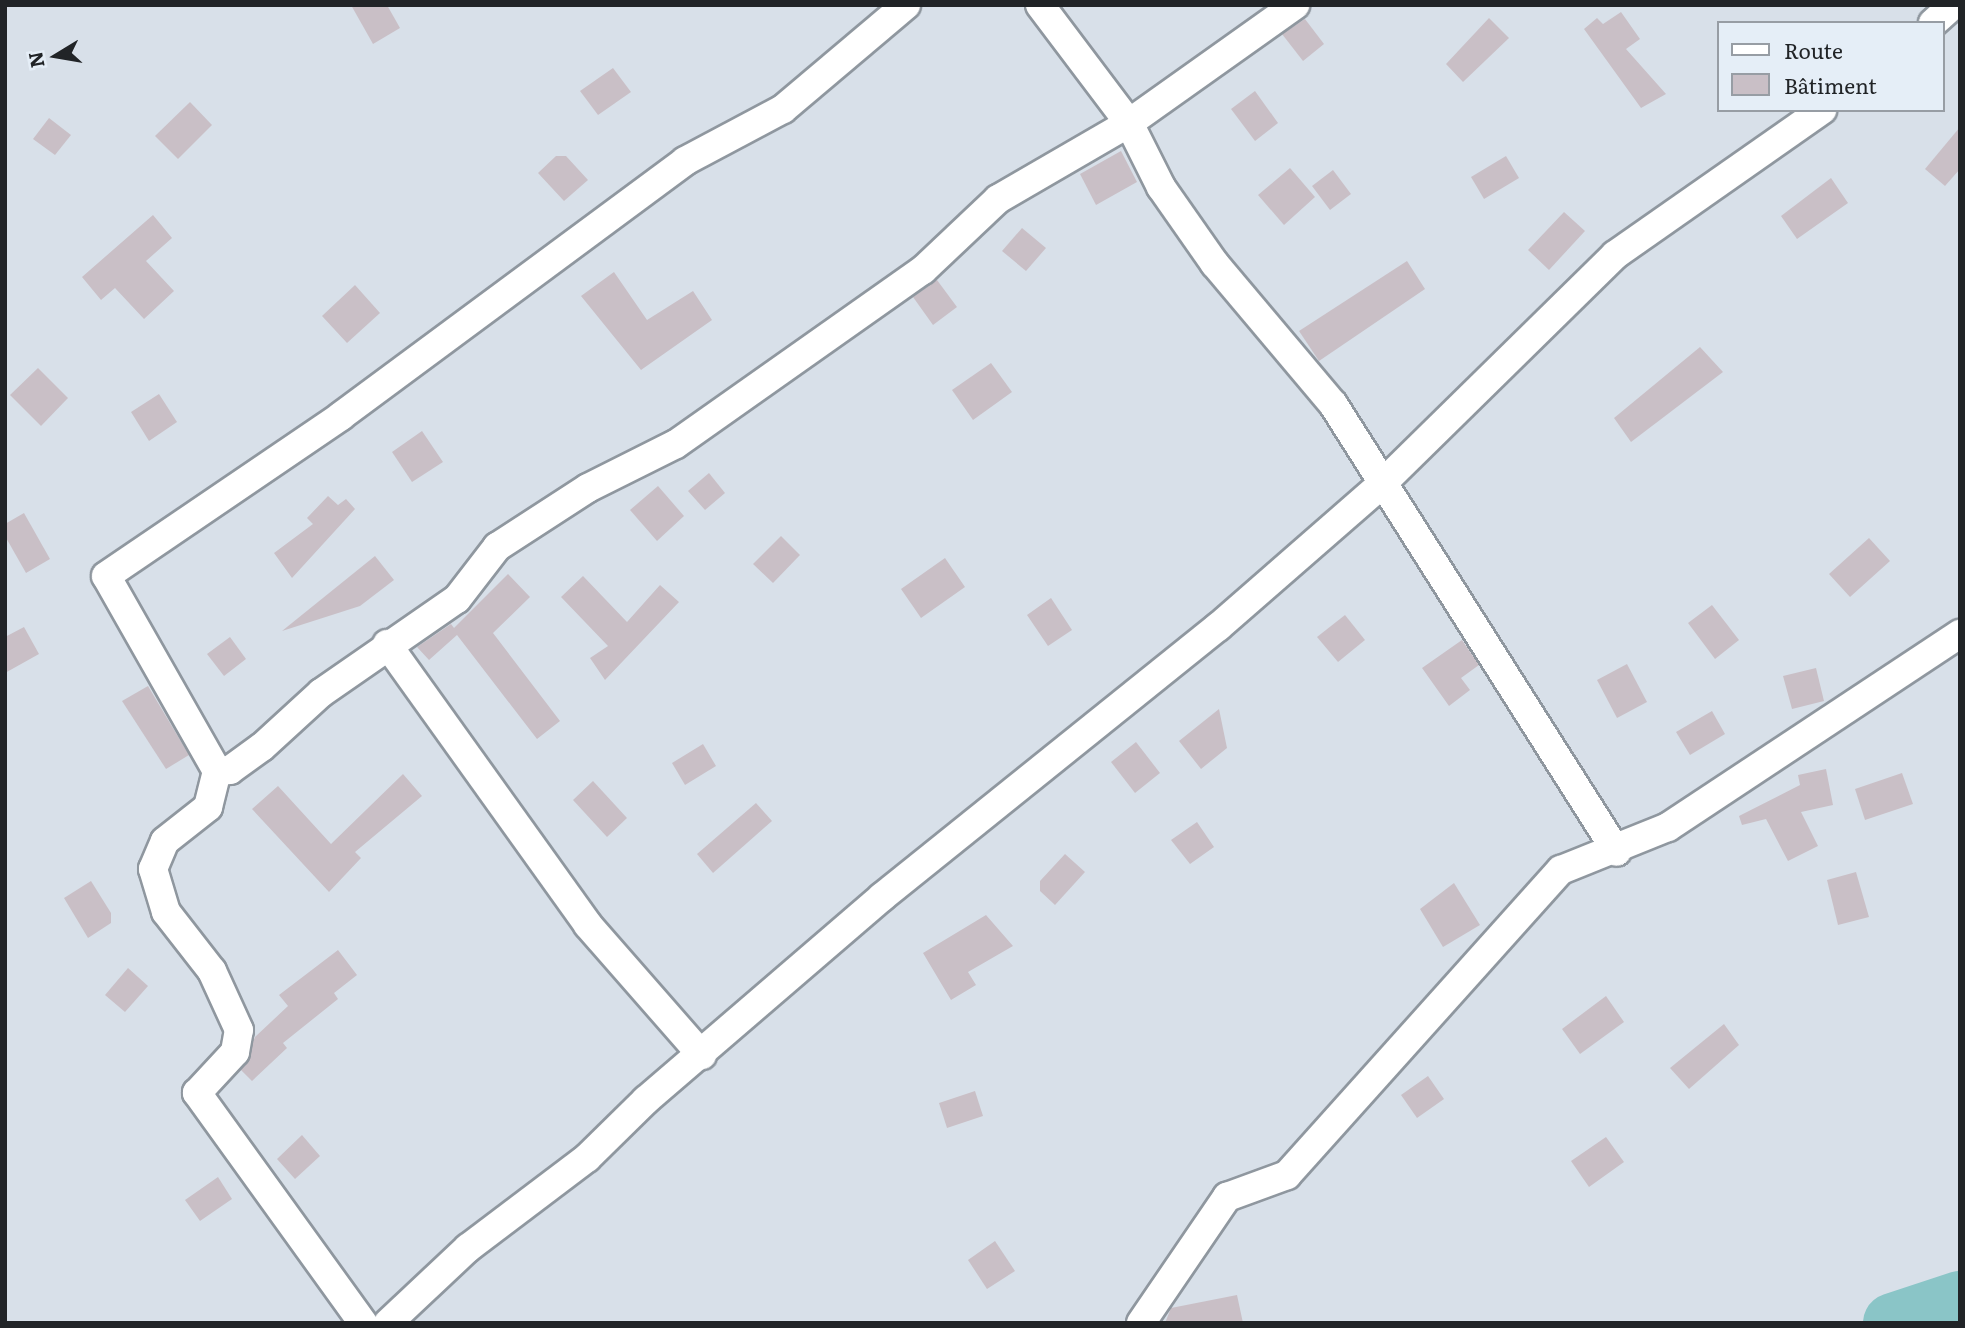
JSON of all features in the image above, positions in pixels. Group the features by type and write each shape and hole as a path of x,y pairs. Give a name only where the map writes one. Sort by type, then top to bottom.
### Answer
{"street":[{"path":"363,1323 197,1093 235,1052 239,1030 212,971 166,912 153,869 165,841 208,807 217,771 106,576 341,416 685,161 783,109 906,5"},
{"path":"1040,5 1129,123 1161,187 1214,264 1333,404 1617,852"},
{"path":"217,771 230,770 262,747 321,693 457,599 497,547 589,488 676,444 923,270 998,199 1129,123 1295,5"},
{"path":"1935,21 1953,5"},
{"path":"388,1323 468,1248 587,1158 882,897 1218,626 1383,483 1615,255 1819,112"},
{"path":"1141,1323 1227,1197 1287,1175 1561,870 1617,852 1668,827 1960,634"},
{"path":"387,645 588,925 702,1055"}],"building":[{"path":"351,5 387,5 400,28 373,44"},
{"path":"1621,12 1640,39 1626,49 1666,94 1641,108 1584,29 1597,18 1603,24"},
{"path":"1489,18 1509,38 1463,82 1446,64"},
{"path":"1305,19 1324,44 1303,61 1282,34"},
{"path":"613,68 631,92 598,115 580,91"},
{"path":"1255,91 1278,123 1255,141 1231,109"},
{"path":"190,102 212,125 178,159 155,136"},
{"path":"49,118 71,135 55,155 33,139"},
{"path":"1960,127 1960,169 1945,186 1925,169"},
{"path":"1121,151 1137,182 1096,205 1080,174"},
{"path":"556,156 566,156 588,180 564,201 538,173"},
{"path":"1506,156 1519,178 1484,199 1471,177"},
{"path":"1290,168 1315,197 1284,225 1258,195"},
{"path":"1333,170 1351,194 1330,210 1312,186"},
{"path":"1831,178 1848,203 1797,239 1781,216"},
{"path":"1564,212 1585,231 1549,270 1528,250"},
{"path":"153,215 172,238 146,261 174,291 144,319 115,288 101,300 82,277"},
{"path":"1022,228 1046,248 1026,271 1002,251"},
{"path":"1407,261 1425,289 1319,361 1299,331"},
{"path":"614,272 647,320 693,291 712,320 641,370 581,296"},
{"path":"937,280 957,307 933,325 913,297"},
{"path":"355,285 380,313 347,343 322,316"},
{"path":"1700,347 1723,372 1631,442 1614,418"},
{"path":"991,363 1012,392 973,420 952,390"},
{"path":"38,368 68,398 41,426 10,395"},
{"path":"159,394 177,422 149,441 131,412"},
{"path":"422,431 443,462 412,482 392,452"},
{"path":"709,473 725,493 705,510 688,491"},
{"path":"658,486 684,516 657,541 630,510"},
{"path":"328,496 338,505 346,499 355,509 292,578 274,553 313,524 307,518"},
{"path":"24,513 50,559 26,573 5,536 5,524"},
{"path":"781,536 800,555 773,583 753,564"},
{"path":"1869,538 1890,561 1850,597 1829,574"},
{"path":"375,556 394,580 360,606 282,631"},
{"path":"945,558 965,587 921,618 901,589"},
{"path":"508,574 530,597 493,633 560,721 537,739 457,635 429,660 417,647 451,624 454,628"},
{"path":"583,576 627,622 660,585 679,602 605,680 590,658 608,646 561,597"},
{"path":"1051,598 1072,630 1048,646 1027,615"},
{"path":"1712,605 1739,640 1715,659 1688,623"},
{"path":"1345,615 1365,640 1338,662 1317,637"},
{"path":"24,627 39,654 5,673 5,637"},
{"path":"230,637 246,659 224,676 207,654"},
{"path":"1462,640 1479,665 1461,678 1470,690 1449,706 1422,668"},
{"path":"1627,664 1647,702 1617,718 1597,680"},
{"path":"1816,668 1824,701 1792,709 1783,676"},
{"path":"148,686 189,755 166,769 122,701"},
{"path":"1219,709 1227,748 1201,769 1179,741"},
{"path":"1712,711 1725,734 1690,755 1676,732"},
{"path":"1136,742 1160,773 1135,793 1111,762"},
{"path":"703,744 716,766 685,785 672,763"},
{"path":"1826,769 1833,805 1801,812 1818,846 1788,861 1766,819 1742,825 1739,816 1800,785 1798,775"},
{"path":"1902,773 1913,804 1865,820 1855,789"},
{"path":"403,774 422,796 355,852 361,858 329,892 252,809 278,786 331,844"},
{"path":"593,781 627,818 607,837 573,800"},
{"path":"756,803 772,821 713,873 697,854"},
{"path":"1197,822 1214,847 1190,864 1171,840"},
{"path":"1065,854 1085,872 1055,905 1040,891 1040,881"},
{"path":"1856,872 1869,917 1838,925 1827,880"},
{"path":"91,881 111,913 111,923 88,938 64,898"},
{"path":"1454,883 1480,925 1443,947 1420,909"},
{"path":"986,915 1013,946 968,972 976,985 951,1000 923,953"},
{"path":"338,950 357,975 334,993 338,999 283,1043 287,1048 252,1081 241,1070 255,1037 288,1006 279,995"},
{"path":"128,968 148,986 125,1012 105,995"},
{"path":"1606,996 1624,1022 1580,1054 1562,1029"},
{"path":"1724,1024 1739,1045 1689,1089 1670,1068"},
{"path":"1428,1076 1444,1099 1417,1118 1401,1095"},
{"path":"975,1091 983,1116 947,1128 939,1103"},
{"path":"302,1135 320,1156 295,1179 277,1159"},
{"path":"1606,1137 1624,1162 1589,1187 1571,1161"},
{"path":"218,1177 232,1199 200,1221 185,1200"},
{"path":"995,1241 1015,1271 987,1289 968,1260"},
{"path":"1237,1295 1243,1323 1165,1323 1171,1308"}],"waterway":[{"path":"1893,1323 1960,1301"}]}
